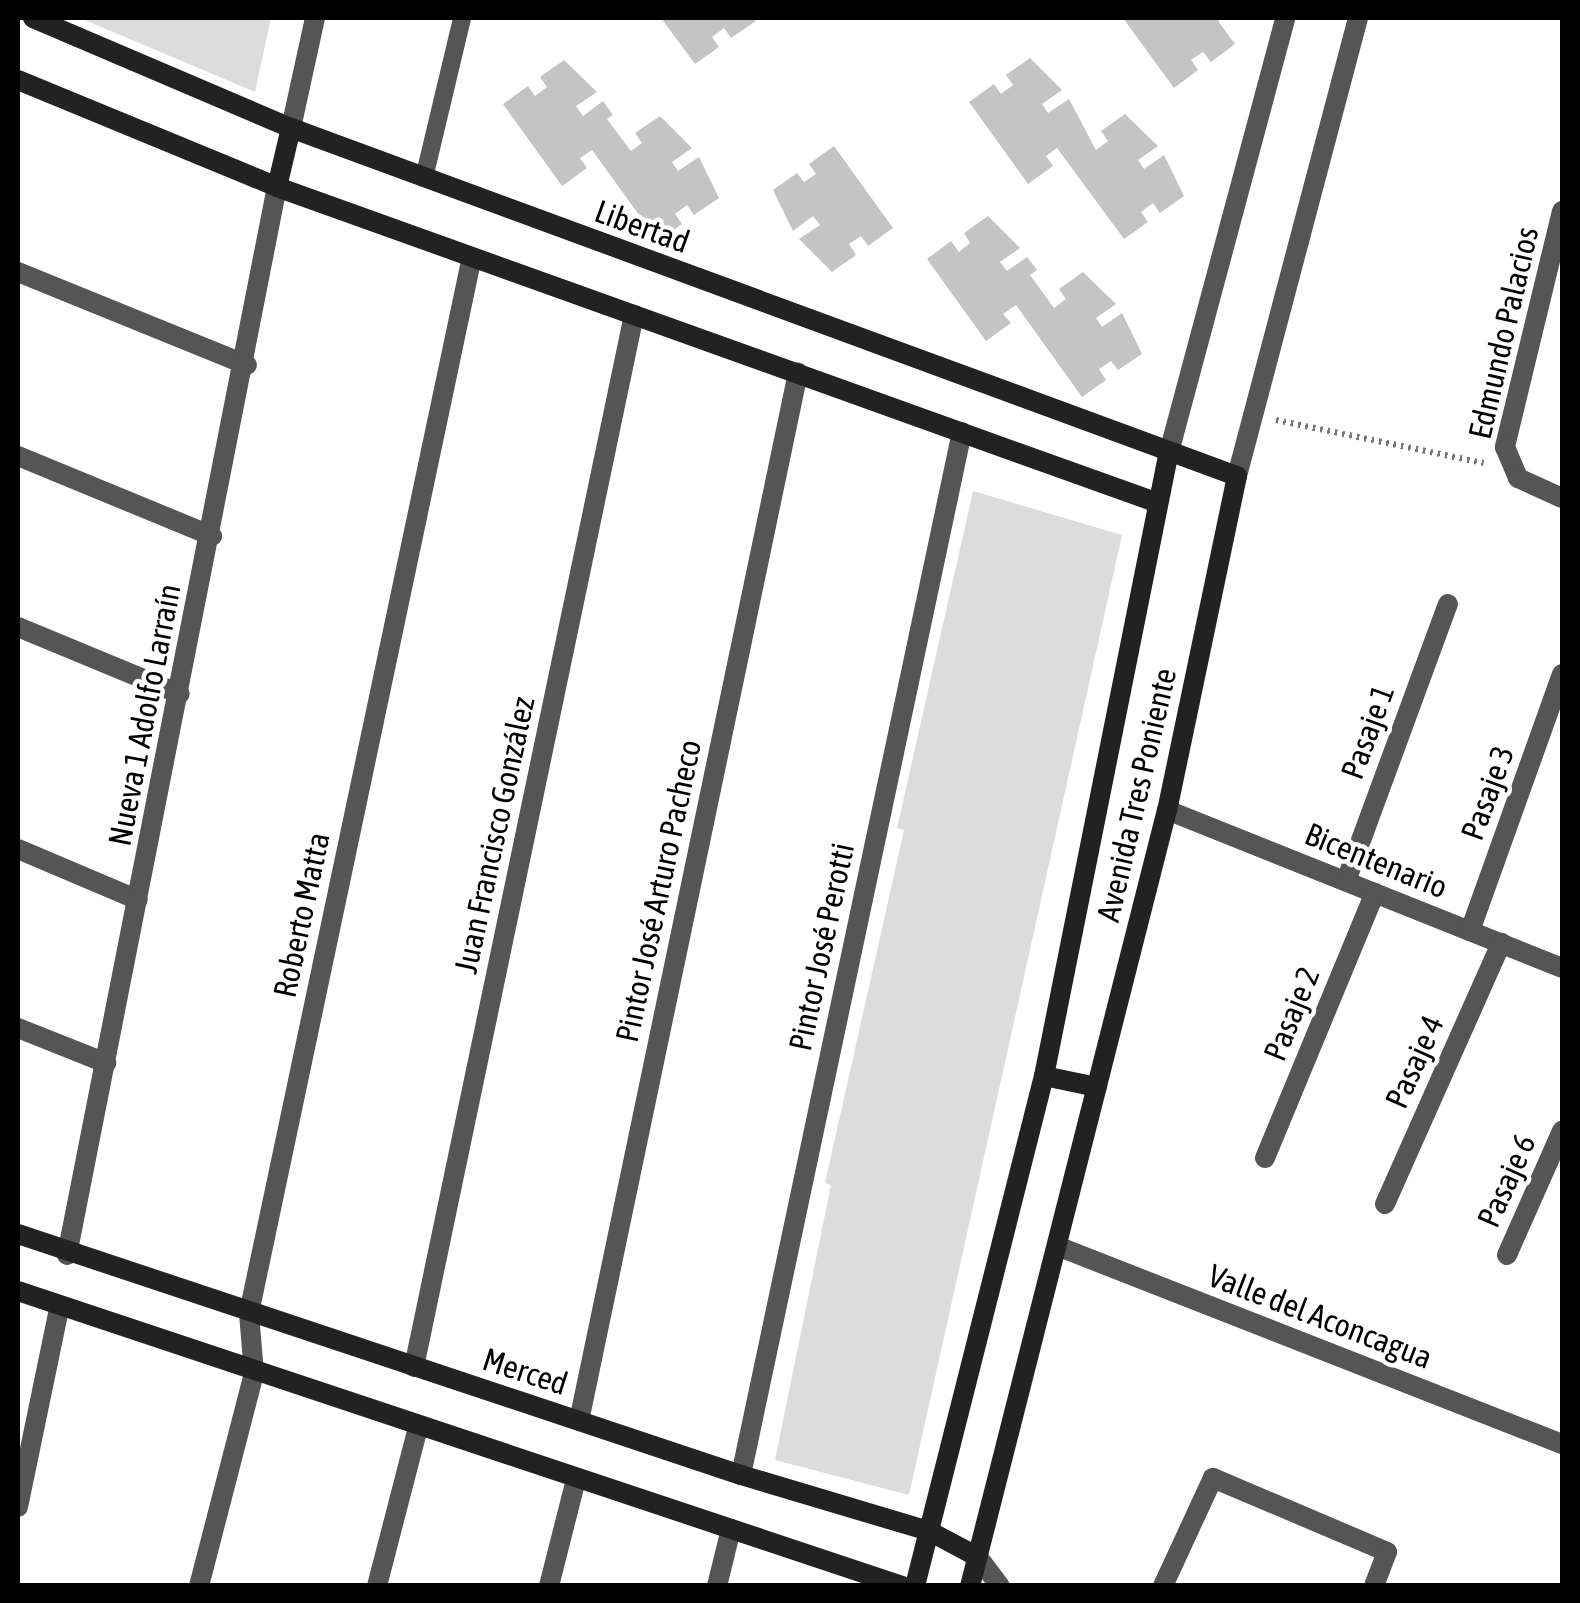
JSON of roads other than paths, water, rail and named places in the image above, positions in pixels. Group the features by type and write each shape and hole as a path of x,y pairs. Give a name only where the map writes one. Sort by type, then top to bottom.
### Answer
{"street":[{"name":"Libertad","path":"33,18 290,128 1168,456 1237,476"},
{"path":"277,187 316,18"},
{"name":"Avenida Tres Poniente","path":"915,1586 1044,1076 1168,456 1285,18"},
{"name":"Avenida Tres Poniente","path":"970,1586 1168,810 1237,476 1358,18"},
{"path":"18,80 277,187 1158,502"},
{"name":"Nueva 1 Adolfo Larraín","path":"67,1255 247,364 277,187"},
{"name":"Edmundo Palacios","path":"1562,214 1504,446 1510,468 1528,484 1562,498"},
{"name":"Roberto Matta","path":"199,1586 254,1373 249,1313 472,256"},
{"path":"18,272 247,364"},
{"name":"Juan Francisco González","path":"414,1367 634,314"},
{"name":"Pintor José Arturo Pacheco","path":"579,1421 798,373"},
{"name":"Pintor José Perotti","path":"741,1475 962,432"},
{"path":"18,456 212,536"},
{"name":"Pasaje 1","path":"1346,881 1448,604"},
{"path":"18,627 180,694"},
{"name":"Pasaje 3","path":"1470,931 1562,674"},
{"name":"Bicentenario","path":"1168,810 1562,968"},
{"path":"18,849 138,900"},
{"name":"Pasaje 2","path":"1265,1158 1375,893"},
{"name":"Pasaje 4","path":"1385,1204 1501,943"},
{"path":"18,1028 106,1063"},
{"path":"1044,1076 1097,1088"},
{"name":"Pasaje 6","path":"1507,1256 1562,1131"},
{"name":"Merced","path":"18,1234 67,1255 741,1475 929,1531 978,1557 1000,1586"},
{"name":"Valle del Aconcagua","path":"1056,1246 1562,1444"},
{"path":"18,1291 59,1308 902,1586"},
{"path":"18,1507 59,1308"},
{"path":"377,1586 418,1427"},
{"path":"550,1586 576,1478"},
{"path":"1163,1586 1213,1478 1387,1552 1374,1586"},
{"path":"717,1586 731,1530"}],"lane":[{"path":"424,178 462,18"}]}
